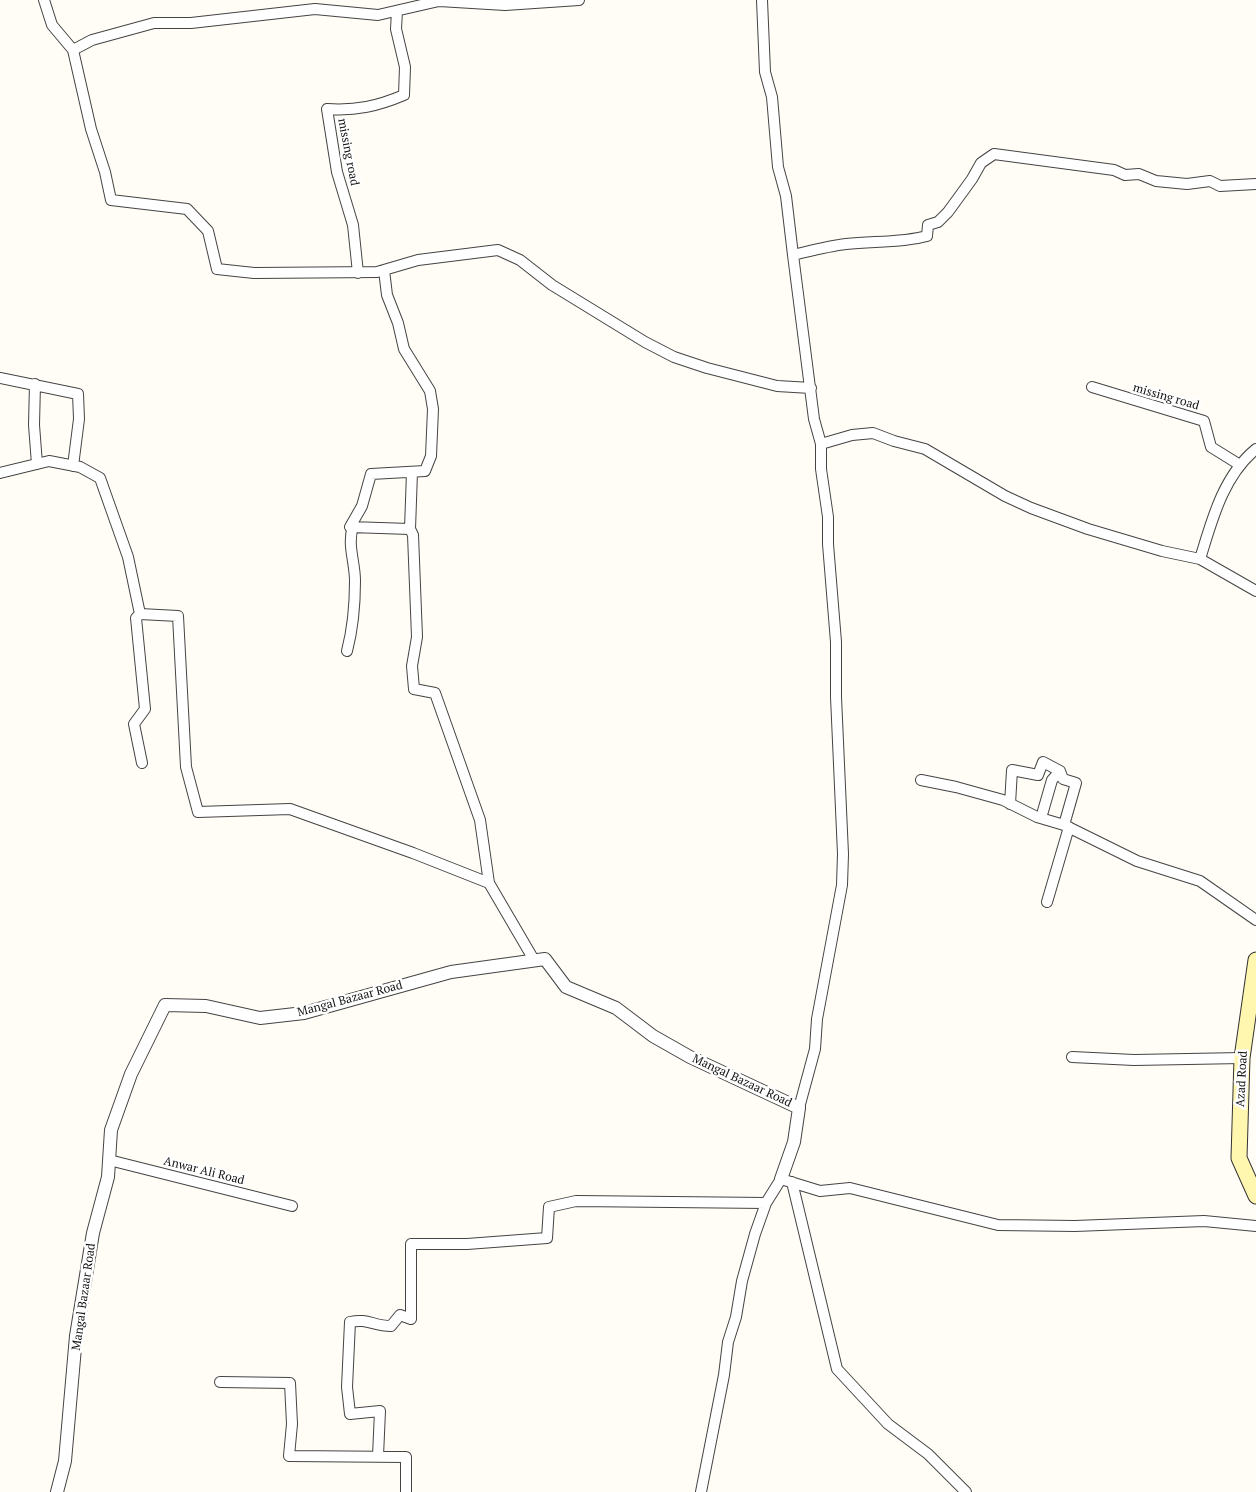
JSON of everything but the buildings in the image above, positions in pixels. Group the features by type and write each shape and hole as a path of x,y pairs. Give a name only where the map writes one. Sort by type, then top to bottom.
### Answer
{"main road":[{"name":"Azad Road","path":"1256,962 1242,1058 1239,1158 1256,1196"}],"street":[{"path":"44,0 52,25 73,50 90,129 105,172 111,200 187,209 208,231 217,269 254,273 358,273 384,270 418,260 498,250 520,260 552,285 645,342 674,357 707,368 777,386 811,388"},
{"path":"73,50 92,40 154,23 191,23 315,9 378,15 439,1 506,5 579,0"},
{"path":"762,0 765,72 772,97 778,166 786,196 814,419 821,444 821,469 828,517 828,544 836,642 836,697 843,826 842,870 831,952 817,1019 816,1048 800,1108"},
{"name":"missing road","path":"358,273 353,226 337,172 327,109 350,110 377,106 404,95 405,67 396,29 397,11"},
{"path":"793,255 844,244 891,240 907,242 927,236 928,224 938,222 948,212 981,163 994,154 1114,170 1126,175 1139,174 1156,181 1187,184 1210,181 1220,186 1256,184"},
{"path":"347,651 353,628 355,579 349,540 353,526 350,526 362,506 371,474 424,472 431,456 433,409 430,391 404,349 398,323 387,295 384,270"},
{"path":"0,378 78,394 79,419 73,466"},
{"path":"35,384 34,425 37,464"},
{"name":"missing road","path":"1092,388 1204,421 1211,447 1240,465"},
{"path":"821,444 852,434 873,433 894,442 925,449 1005,496 1031,508 1088,529 1162,551 1200,559 1256,591"},
{"path":"1200,559 1219,498 1240,465 1256,449"},
{"path":"0,473 49,461 80,467 100,478 128,557 140,614"},
{"path":"412,472 410,529 413,535 418,637 412,666 414,688 435,693 480,820 489,883 534,960"},
{"path":"353,526 410,529"},
{"path":"140,614 136,618 145,709 134,724 142,763"},
{"path":"140,614 178,616 186,767 198,812 290,809 413,853 489,883"},
{"path":"1010,804 1012,770 1038,775 1043,762 1060,771 1063,779 1076,783 1047,902"},
{"path":"1041,818 1052,780 1060,771"},
{"path":"921,780 956,787 1010,804 1041,818 1066,826 1137,861 1200,881 1256,920"},
{"name":"Mangal Bazaar Road","path":"57,1492 64,1461 76,1336 93,1234 108,1177 111,1130 131,1074 165,1006 206,1006 260,1018 304,1013 451,972 545,959 566,987 616,1008 653,1036 690,1057 800,1108 786,1181"},
{"path":"1072,1057 1134,1060 1242,1058"},
{"name":"Anwar Ali Road","path":"109,1160 292,1206"},
{"path":"701,1492 728,1342 736,1317 742,1281 752,1243 766,1203 786,1181"},
{"path":"786,1181 820,1191 850,1188 998,1225 1092,1225 1204,1221 1256,1226"},
{"path":"786,1181 837,1369 888,1424 928,1454 966,1492"},
{"path":"378,1456 380,1411 350,1414 347,1388 350,1322 362,1319 377,1326 391,1326 400,1315 411,1319 411,1244 467,1244 547,1238 549,1207 576,1201 766,1203"},
{"path":"220,1382 290,1383 292,1424 289,1456 406,1457 406,1492"}]}
